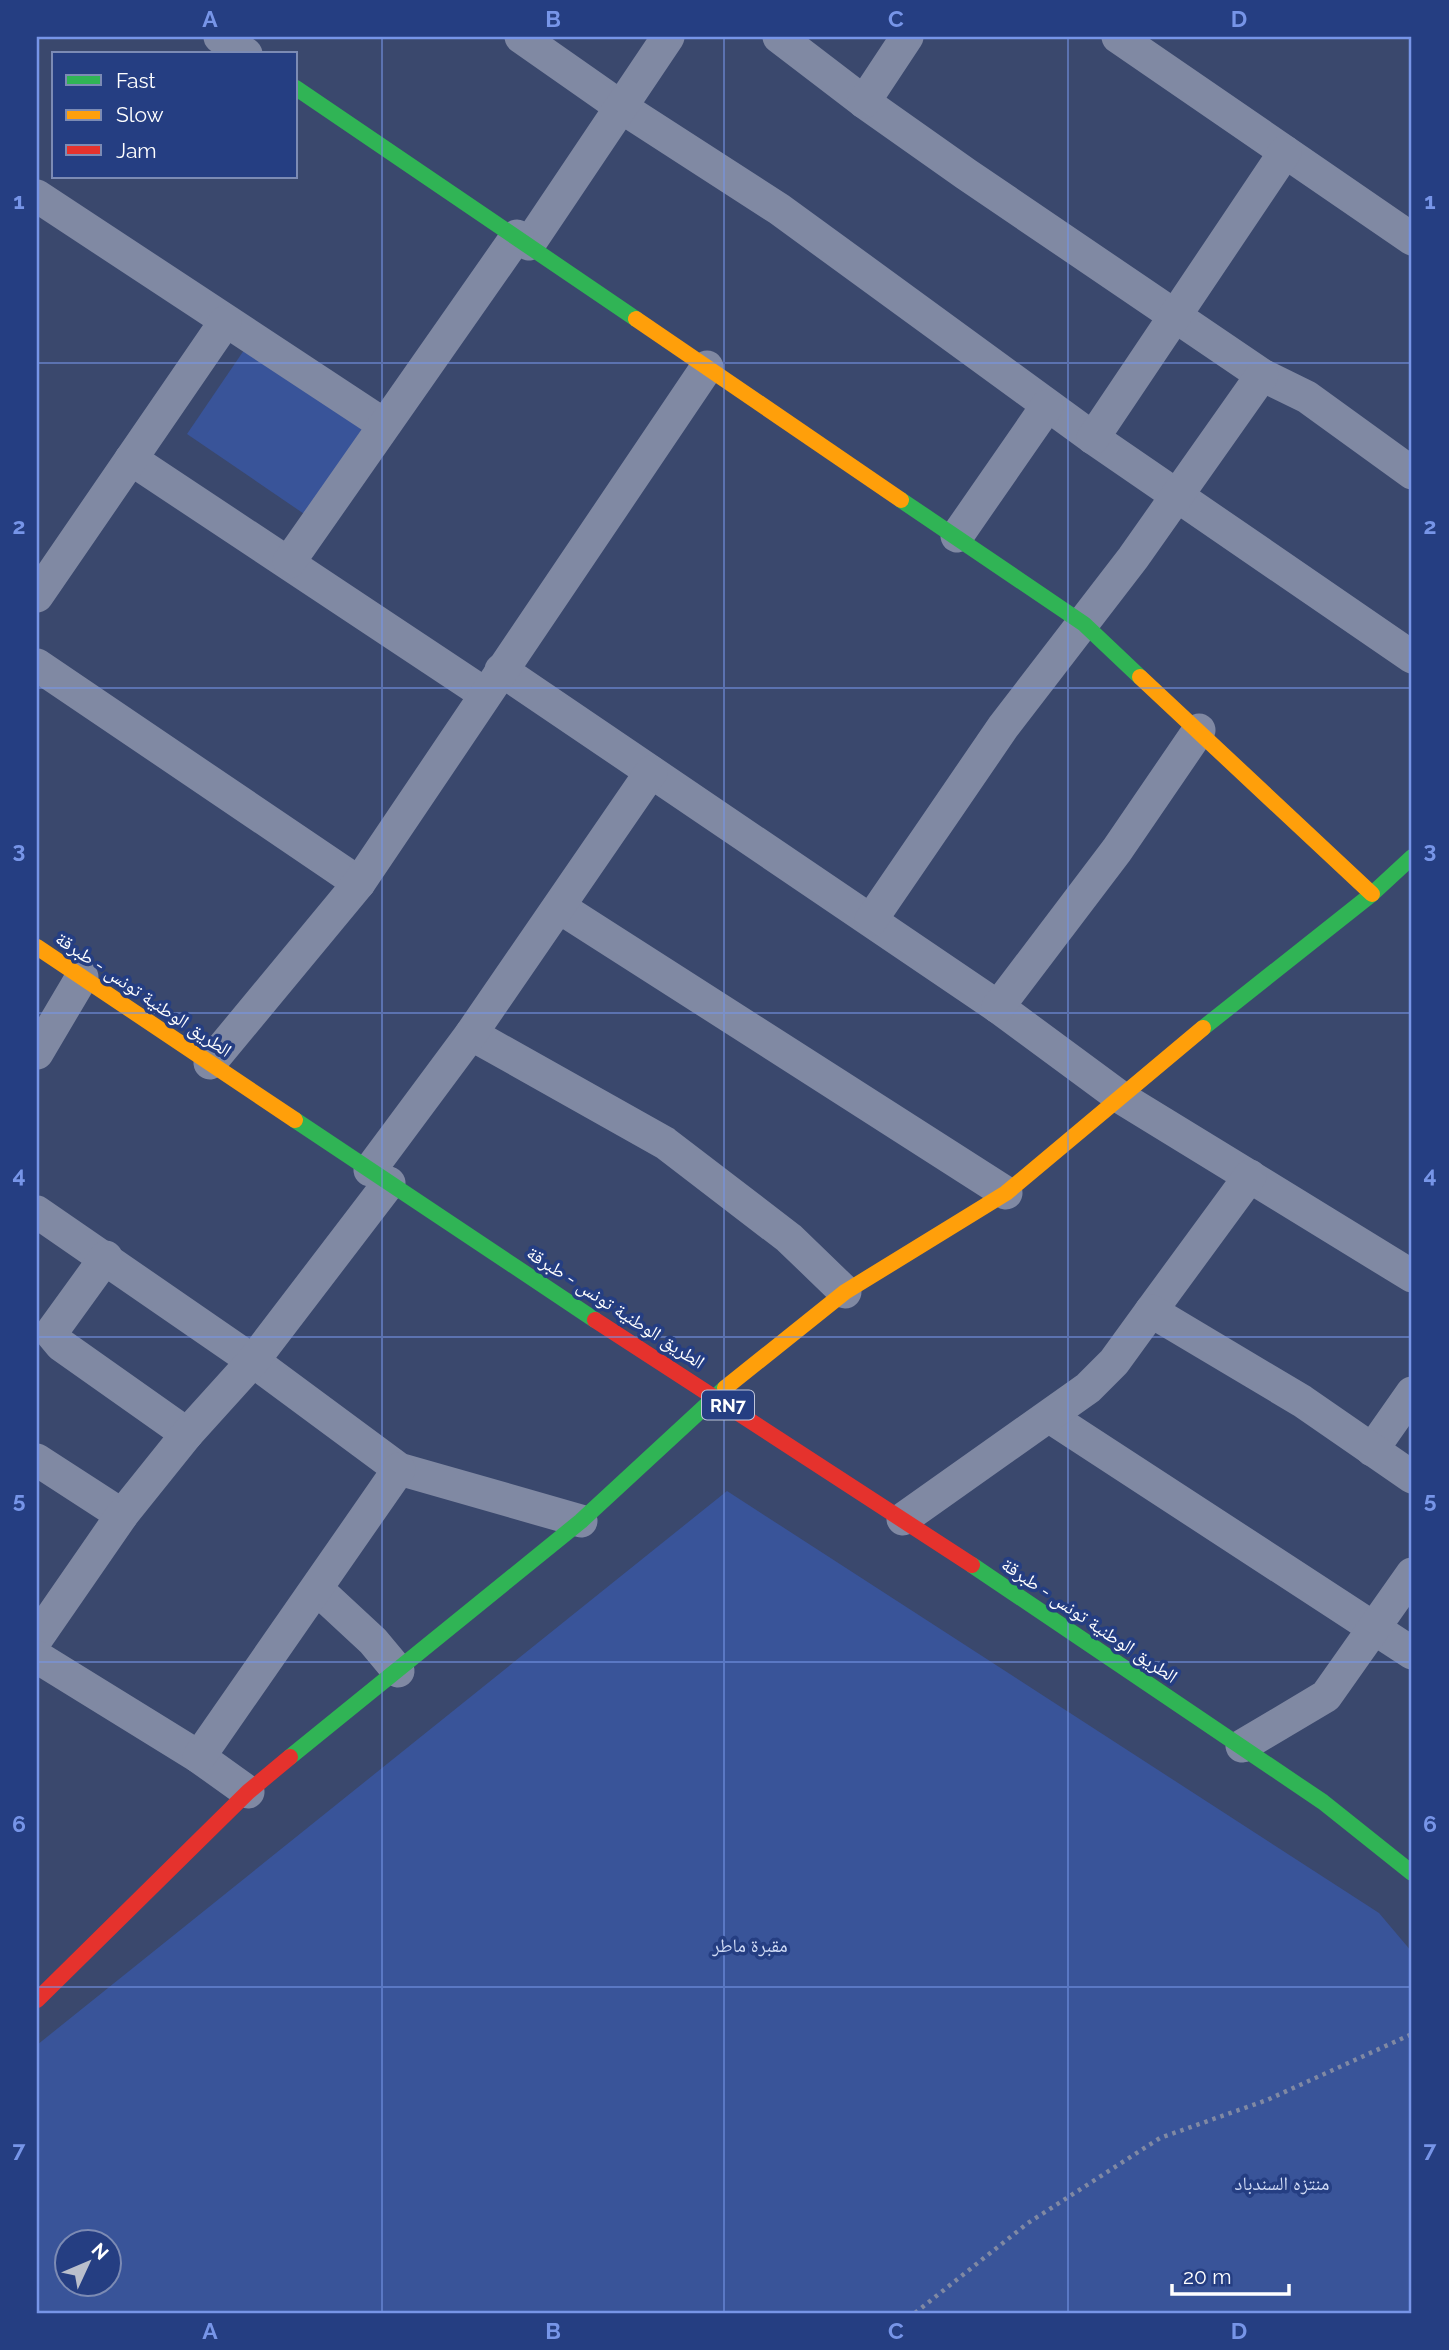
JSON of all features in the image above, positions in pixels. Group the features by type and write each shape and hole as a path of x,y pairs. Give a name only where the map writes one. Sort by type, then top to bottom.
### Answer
{"street":[{"path":"220,37 243,52"},
{"path":"521,37 621,107 779,209 1047,406 1412,657"},
{"path":"289,562 383,424 621,107 668,37"},
{"path":"779,37 864,102 1262,375 1307,397 1412,473"},
{"path":"864,102 907,37"},
{"path":"1118,37 1412,239"},
{"path":"298,89 1084,624 1372,894"},
{"path":"1093,438 1286,152"},
{"path":"37,196 383,424"},
{"path":"37,596 225,322"},
{"path":"209,1063 359,883 707,367"},
{"path":"871,920 1003,727 1084,624 1262,375"},
{"path":"957,536 1047,406"},
{"path":"131,459 289,562 651,772 998,1007 1121,1097 1412,1276"},
{"path":"37,665 359,883"},
{"path":"998,1007 1117,850 1199,730"},
{"path":"37,1638 122,1515 187,1434 253,1361 379,1176 471,1034 651,772"},
{"path":"37,2000 248,1792 581,1521 715,1396 845,1292 1006,1193 1372,894 1412,857"},
{"path":"559,907 1006,1193"},
{"name":"الطريق الوطنية تونس - طبرقة","path":"37,947 538,1283 903,1519 1242,1745 1322,1802 1412,1873"},
{"path":"37,1053 82,977"},
{"path":"471,1034 664,1143 789,1238 845,1292"},
{"path":"903,1519 1050,1417 1114,1363 1250,1176"},
{"path":"37,1212 106,1257 253,1361 399,1469 581,1521"},
{"path":"106,1257 51,1333 61,1345 187,1434"},
{"path":"1151,1311 1302,1402 1412,1477"},
{"path":"1372,1450 1412,1393"},
{"path":"1050,1417 1412,1653"},
{"path":"37,1460 122,1515"},
{"path":"199,1757 318,1591 399,1469"},
{"path":"1242,1745 1326,1696 1412,1574"},
{"path":"318,1591 373,1641 398,1671"},
{"path":"37,1657 199,1757 248,1792"}],"path":[{"path":"915,2313 1028,2223 1160,2138 1267,2100 1412,2034"}],"green space":[{"path":"257,331 382,416 313,520 187,434"},
{"name":"مقبرة ماطر","path":"727,1491 1379,1913 1412,1952 1412,2313 37,2313 37,2045"}],"traffic: fast":[{"path":"298,89 636,319"},
{"path":"901,500 1084,624 1140,677"},
{"path":"1203,1028 1372,894 1412,857"},
{"path":"295,1120 595,1320"},
{"path":"290,1757 581,1521 725,1388"},
{"path":"972,1565 1323,1802 1412,1873"}],"traffic: slow":[{"path":"636,319 901,500"},
{"path":"1140,677 1372,894"},
{"path":"37,947 295,1120"},
{"path":"725,1388 845,1292 1006,1193 1203,1028"}],"traffic: jam":[{"path":"595,1320 972,1565"},
{"path":"37,2000 248,1792 290,1757"}],"park label":[{"name":"منتزه السندباد","path":"1282,2183"}]}
